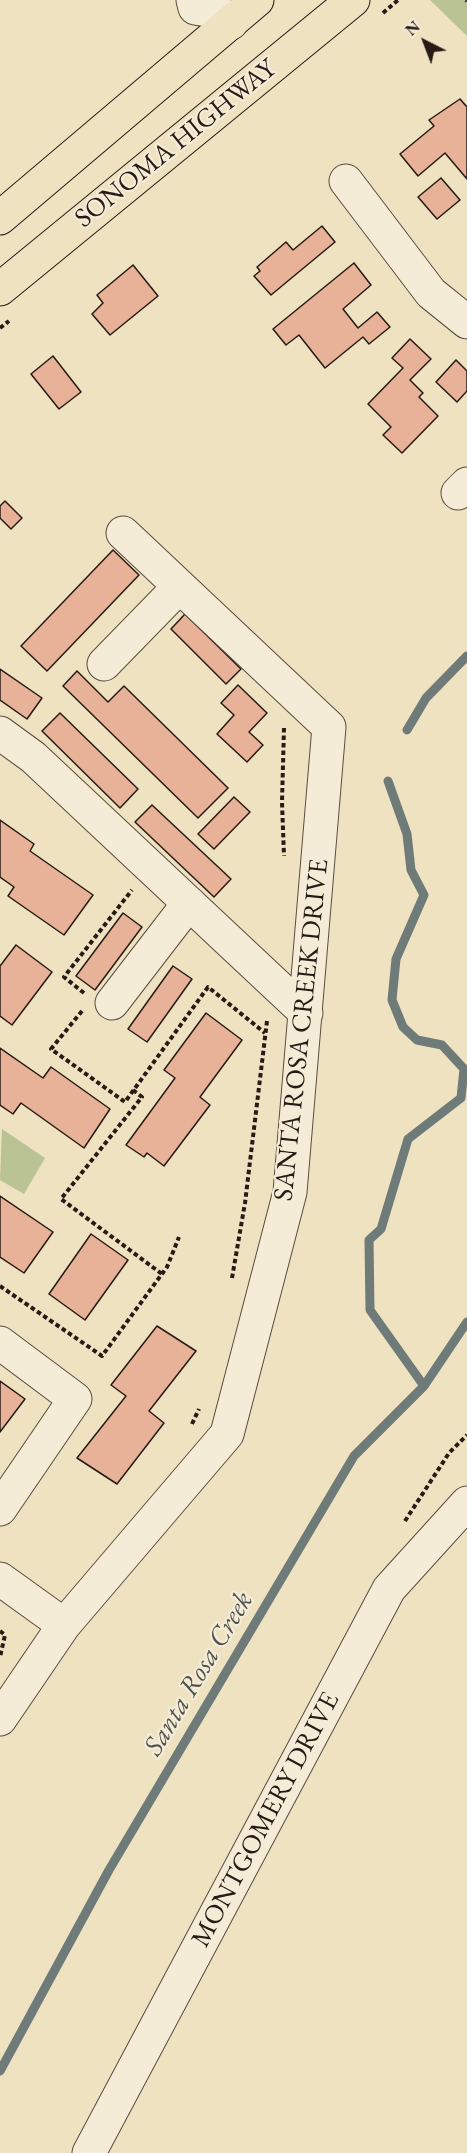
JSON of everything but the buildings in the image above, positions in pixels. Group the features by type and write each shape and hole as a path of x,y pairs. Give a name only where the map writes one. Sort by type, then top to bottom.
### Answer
{"main road":[{"name":"SONOMA HIGHWAY","path":"0,218 215,9 257,0"},
{"name":"SONOMA HIGHWAY","path":"0,289 353,0"}],"street":[{"path":"346,181 431,293 467,322"},
{"path":"123,533 294,693"},
{"path":"104,664 179,587"},
{"name":"SANTA ROSA CREEK DRIVE","path":"0,1719 64,1625 227,1434 290,1192 329,727 294,693"},
{"path":"0,733 33,757 306,1013"},
{"path":"112,1003 189,903"},
{"path":"0,1342 75,1399 0,1509"},
{"name":"MONTGOMERY DRIVE","path":"89,2153 390,1589 467,1503"},
{"path":"0,1580 64,1625"}],"path":[{"path":"284,858 282,802 284,727 294,693"},
{"path":"231,1287 245,1203 272,981"},
{"path":"133,1090 142,1097 61,1199 162,1274"},
{"path":"0,1286 102,1356 162,1274 178,1237"},
{"path":"187,1434 202,1402"},
{"path":"0,1631 6,1635 0,1658"}],"green space":[{"path":"430,0 467,0 467,36"},
{"path":"2,1129 45,1158 24,1194 0,1180"}],"waterway":[{"path":"407,730 426,698 467,656"},
{"path":"388,781 407,834 411,870 424,895 396,959 392,1000 403,1027 417,1040 442,1045 464,1069 461,1098 408,1139 381,1229 369,1240 370,1310 424,1386"},
{"name":"Santa Rosa Creek","path":"0,2071 109,1870 354,1456 424,1386 467,1322"}]}
